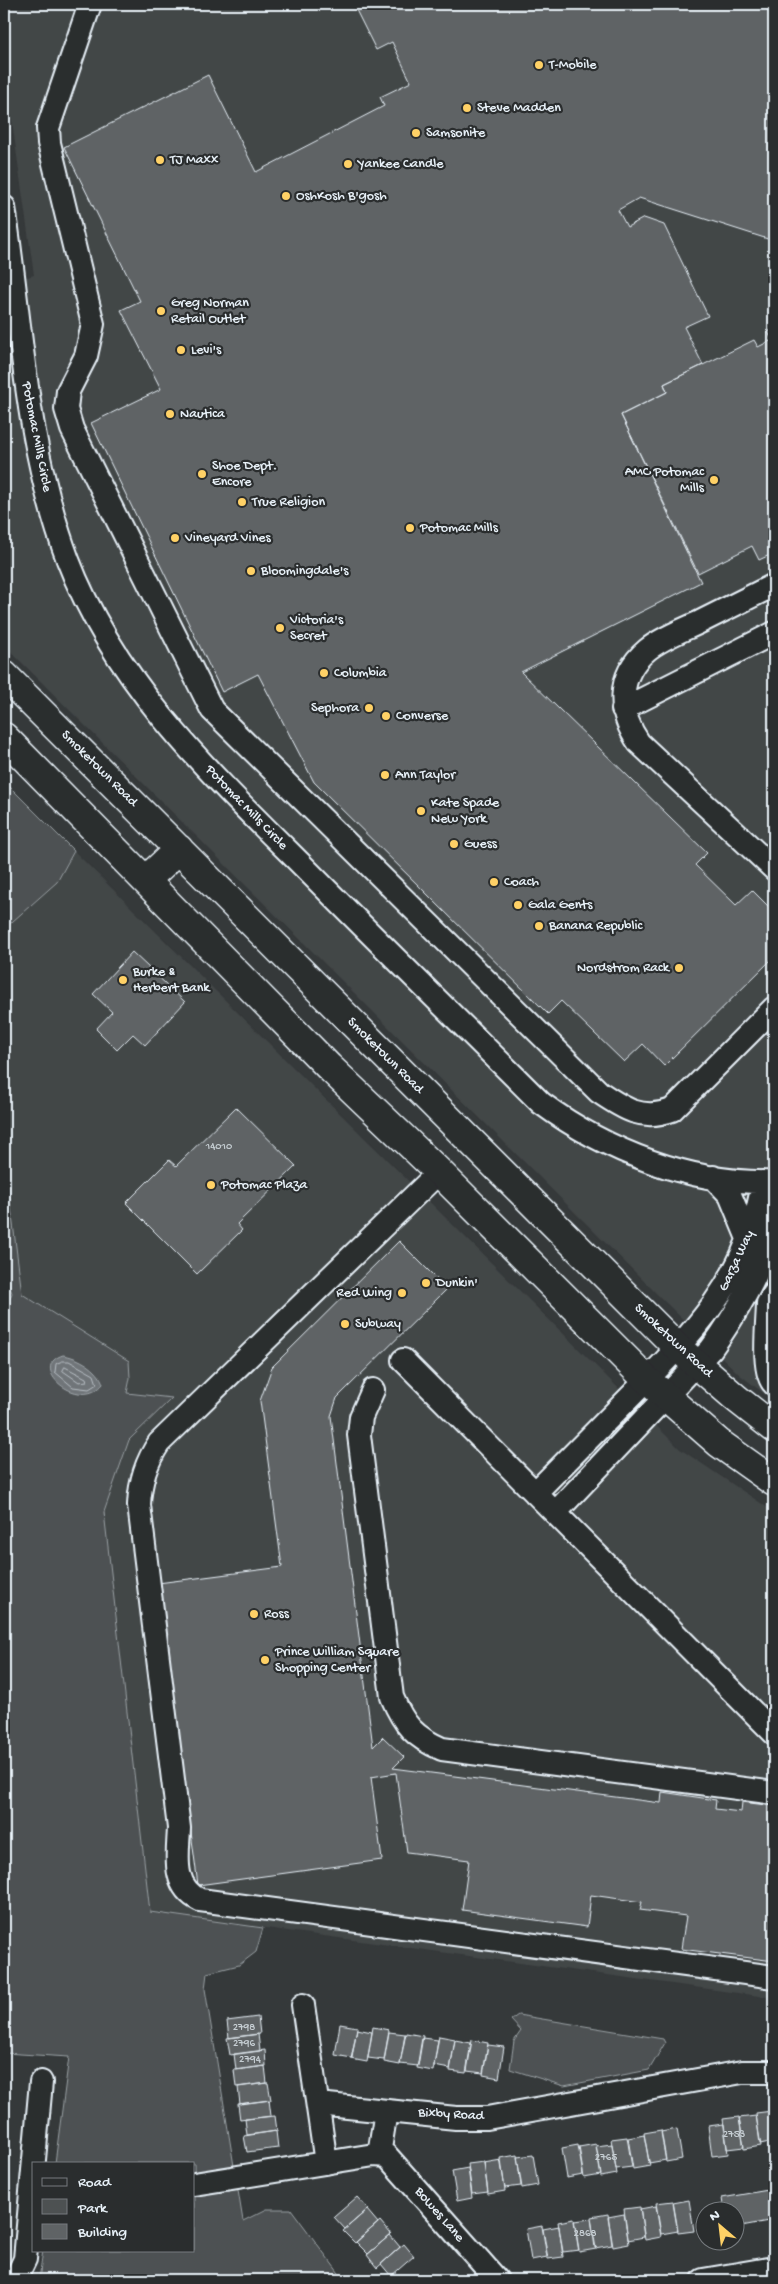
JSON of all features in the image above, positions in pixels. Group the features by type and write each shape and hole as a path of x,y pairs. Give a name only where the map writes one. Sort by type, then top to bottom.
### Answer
{"main road":[{"name":"Smoketown Road","path":"4,675 687,1356 774,1428"},
{"path":"4,737 329,1068 439,1172 656,1389 719,1443 774,1482"},
{"path":"146,880 179,849"}],"street":[{"path":"90,4 48,128 49,143 92,324 86,356 68,391 66,409 72,429 212,710 599,1092 619,1106 644,1116 658,1115 672,1110 774,1008"},
{"name":"Potomac Mills Circle","path":"4,207 8,263 24,373 38,463 49,502 68,560 85,599 116,654 146,697 172,730 240,803 541,1103 594,1138 627,1153 713,1177 769,1182"},
{"path":"774,584 647,650 627,680 623,696 623,708 628,727 639,743 774,869"},
{"path":"623,708 774,634"},
{"path":"439,1172 159,1443 149,1458 141,1483 139,1504 179,1828 179,1877 184,1888 192,1896 200,1900 774,1977"},
{"path":"713,1177 730,1195 742,1220 764,1233"},
{"name":"Garza Way","path":"656,1389 687,1356 711,1349 742,1302 758,1266 764,1233 769,1182"},
{"path":"774,1294 768,1303 766,1367 770,1380 774,1384"},
{"path":"403,1360 774,1733"},
{"path":"535,1493 656,1389"},
{"path":"555,1513 656,1389"},
{"path":"373,1390 361,1417 359,1435 392,1697 401,1718 413,1732 426,1742 442,1748 774,1793"},
{"path":"303,2005 326,2163"},
{"name":"Bixby Road","path":"318,2104 456,2118 487,2118 742,2072 774,2072"},
{"path":"35,2162 41,2082"},
{"path":"195,2184 379,2154 386,2111"},
{"name":"Bowes Lane","path":"379,2154 390,2158 496,2280"},
{"path":"15,2280 25,2259 32,2194"},
{"path":"703,2280 774,2268"}],"shaded area":[{"name":"Potomac Mills","path":"10,4 774,4 774,1401 740,1375 663,1300 4,645 4,284 34,275 7,86 11,31"},
{"path":"74,851 680,1449 774,1512 774,1998 150,1912 99,1470 43,1460 4,1153 4,929 57,882"}],"green space":[{"path":"4,781 74,851 57,882 4,929"},
{"path":"4,1153 22,1294 129,1361 130,1378 127,1393 172,1398 129,1440 104,1512 150,1912 263,1928 256,1952 239,1965 207,1973 205,1989 243,2221 267,2209 291,2209 344,2280 39,2280 43,2252 195,2252 195,2162 55,2162 69,2057 4,2053 4,1307 12,1293 4,1271"},
{"path":"518,2015 663,2039 665,2043 649,2070 564,2086 510,2069 514,2041 521,2031 511,2020"}],"water":[{"path":"63,1355 75,1358 93,1369 103,1384 93,1392 82,1393 70,1391 60,1385 53,1377 50,1369 53,1361"}],"building":[{"name":"Potomac Mills","path":"353,4 774,4 774,241 639,198 618,210 627,227 644,218 664,225 708,316 684,327 703,365 664,384 667,392 621,415 701,582 521,672 707,853 695,865 736,905 752,890 774,912 774,957 664,1066 643,1044 624,1062 561,1001 548,1014 314,782 258,674 222,692 91,423 161,389 121,310 140,301 64,147 208,75 256,172 384,106 380,97 411,82 392,42 376,50"},
{"name":"AMC Potomac Mills","path":"774,328 774,553 759,560 752,546 698,573 621,415 667,392 664,384 754,340 758,347 772,340 768,332"},
{"path":"132,952 185,1002 145,1045 133,1034 117,1050 96,1029 112,1012 93,994"},
{"name":"Potomac Plaza","path":"236,1107 296,1166 237,1224 242,1230 197,1274 126,1203 169,1160 176,1166"},
{"name":"Prince William Square Shopping Center","path":"399,1241 447,1289 337,1398 331,1416 373,1747 383,1737 404,1757 393,1768 661,1803 662,1792 716,1800 715,1809 741,1812 742,1802 774,1806 774,1961 681,1949 686,1916 640,1910 642,1902 591,1895 587,1927 462,1910 469,1860 407,1852 396,1773 371,1777 382,1860 198,1885 158,1583 282,1567 260,1401 272,1367"},
{"path":"258,2017 260,2034 229,2038 227,2021"},
{"path":"340,2024 357,2027 352,2058 335,2055"},
{"path":"373,2027 389,2030 384,2060 368,2058"},
{"path":"357,2029 372,2032 367,2062 351,2059"},
{"path":"389,2032 405,2034 400,2065 384,2062"},
{"path":"406,2033 423,2036 418,2066 400,2064"},
{"path":"258,2034 260,2051 230,2055 227,2038"},
{"path":"439,2036 455,2039 450,2069 434,2066"},
{"path":"422,2038 438,2040 433,2071 417,2068"},
{"path":"455,2040 471,2043 466,2073 450,2071"},
{"path":"472,2040 488,2043 483,2073 467,2071"},
{"path":"488,2045 504,2047 499,2078 483,2075"},
{"path":"265,2050 266,2066 236,2070 234,2054"},
{"path":"265,2066 267,2083 236,2087 234,2070"},
{"path":"268,2083 271,2100 240,2104 238,2087"},
{"path":"269,2100 271,2116 240,2120 238,2104"},
{"path":"772,2111 774,2141 760,2144 756,2113"},
{"path":"275,2116 277,2131 247,2135 245,2119"},
{"path":"756,2116 761,2146 744,2149 739,2118"},
{"path":"739,2117 744,2147 727,2149 723,2119"},
{"path":"724,2124 728,2154 712,2156 708,2126"},
{"path":"677,2129 682,2159 666,2162 661,2132"},
{"path":"661,2130 666,2160 649,2163 644,2133"},
{"path":"276,2131 278,2148 247,2152 244,2136"},
{"path":"644,2135 650,2166 633,2169 628,2138"},
{"path":"627,2137 632,2167 616,2169 611,2139"},
{"path":"596,2144 601,2175 584,2178 579,2147"},
{"path":"612,2144 617,2174 601,2177 596,2146"},
{"path":"578,2145 583,2175 567,2178 562,2148"},
{"path":"517,2155 521,2186 505,2188 500,2158"},
{"path":"533,2155 538,2185 522,2188 517,2157"},
{"path":"501,2160 505,2191 488,2194 484,2163"},
{"path":"484,2162 488,2192 472,2194 468,2164"},
{"path":"468,2168 472,2198 457,2201 452,2171"},
{"path":"774,2189 774,2220 746,2225 746,2202 723,2202 722,2198"},
{"path":"357,2197 368,2209 345,2229 334,2217"},
{"path":"689,2200 694,2231 678,2233 673,2203"},
{"path":"673,2201 678,2231 661,2234 656,2203"},
{"path":"656,2206 661,2237 645,2240 640,2209"},
{"path":"640,2207 644,2237 628,2240 624,2209"},
{"path":"367,2210 378,2223 355,2243 343,2231"},
{"path":"608,2214 612,2245 595,2248 591,2217"},
{"path":"624,2214 629,2244 613,2247 608,2217"},
{"path":"574,2219 579,2250 563,2252 558,2222"},
{"path":"591,2219 596,2249 579,2252 574,2221"},
{"path":"380,2221 391,2234 368,2254 356,2242"},
{"path":"542,2226 547,2257 531,2260 526,2229"},
{"path":"559,2226 563,2257 548,2259 543,2229"},
{"path":"390,2235 400,2247 377,2268 367,2255"},
{"path":"404,2244 414,2256 391,2276 381,2264"}],"place":[{"name":"T-Mobile","path":"539,65"},
{"name":"Steve Madden","path":"467,108"},
{"name":"Samsonite","path":"416,133"},
{"name":"TJ Maxx","path":"160,160"},
{"name":"Yankee Candle","path":"348,164"},
{"name":"OshKosh B'gosh","path":"286,196"},
{"name":"Greg Norman Retail Outlet","path":"161,311"},
{"name":"Levi's","path":"181,350"},
{"name":"Nautica","path":"170,414"},
{"name":"Shoe Dept. Encore","path":"202,474"},
{"name":"AMC Potomac Mills","path":"714,480"},
{"name":"True Religion","path":"242,502"},
{"name":"Potomac Mills","path":"410,528"},
{"name":"Vineyard Vines","path":"175,538"},
{"name":"Bloomingdale's","path":"251,571"},
{"name":"Victoria's Secret","path":"280,628"},
{"name":"Columbia","path":"324,673"},
{"name":"Sephora","path":"369,708"},
{"name":"Converse","path":"386,716"},
{"name":"Ann Taylor","path":"385,775"},
{"name":"Kate Spade New York","path":"421,811"},
{"name":"Guess","path":"454,844"},
{"name":"Coach","path":"494,882"},
{"name":"Gala Gents","path":"518,905"},
{"name":"Banana Republic","path":"539,926"},
{"name":"Nordstrom Rack","path":"679,968"},
{"name":"Burke & Herbert Bank","path":"123,980"},
{"name":"Potomac Plaza","path":"211,1185"},
{"name":"Dunkin'","path":"426,1283"},
{"name":"Red Wing","path":"402,1293"},
{"name":"Subway","path":"345,1324"},
{"name":"Ross","path":"254,1614"},
{"name":"Prince William Square Shopping Center","path":"265,1660"}]}
